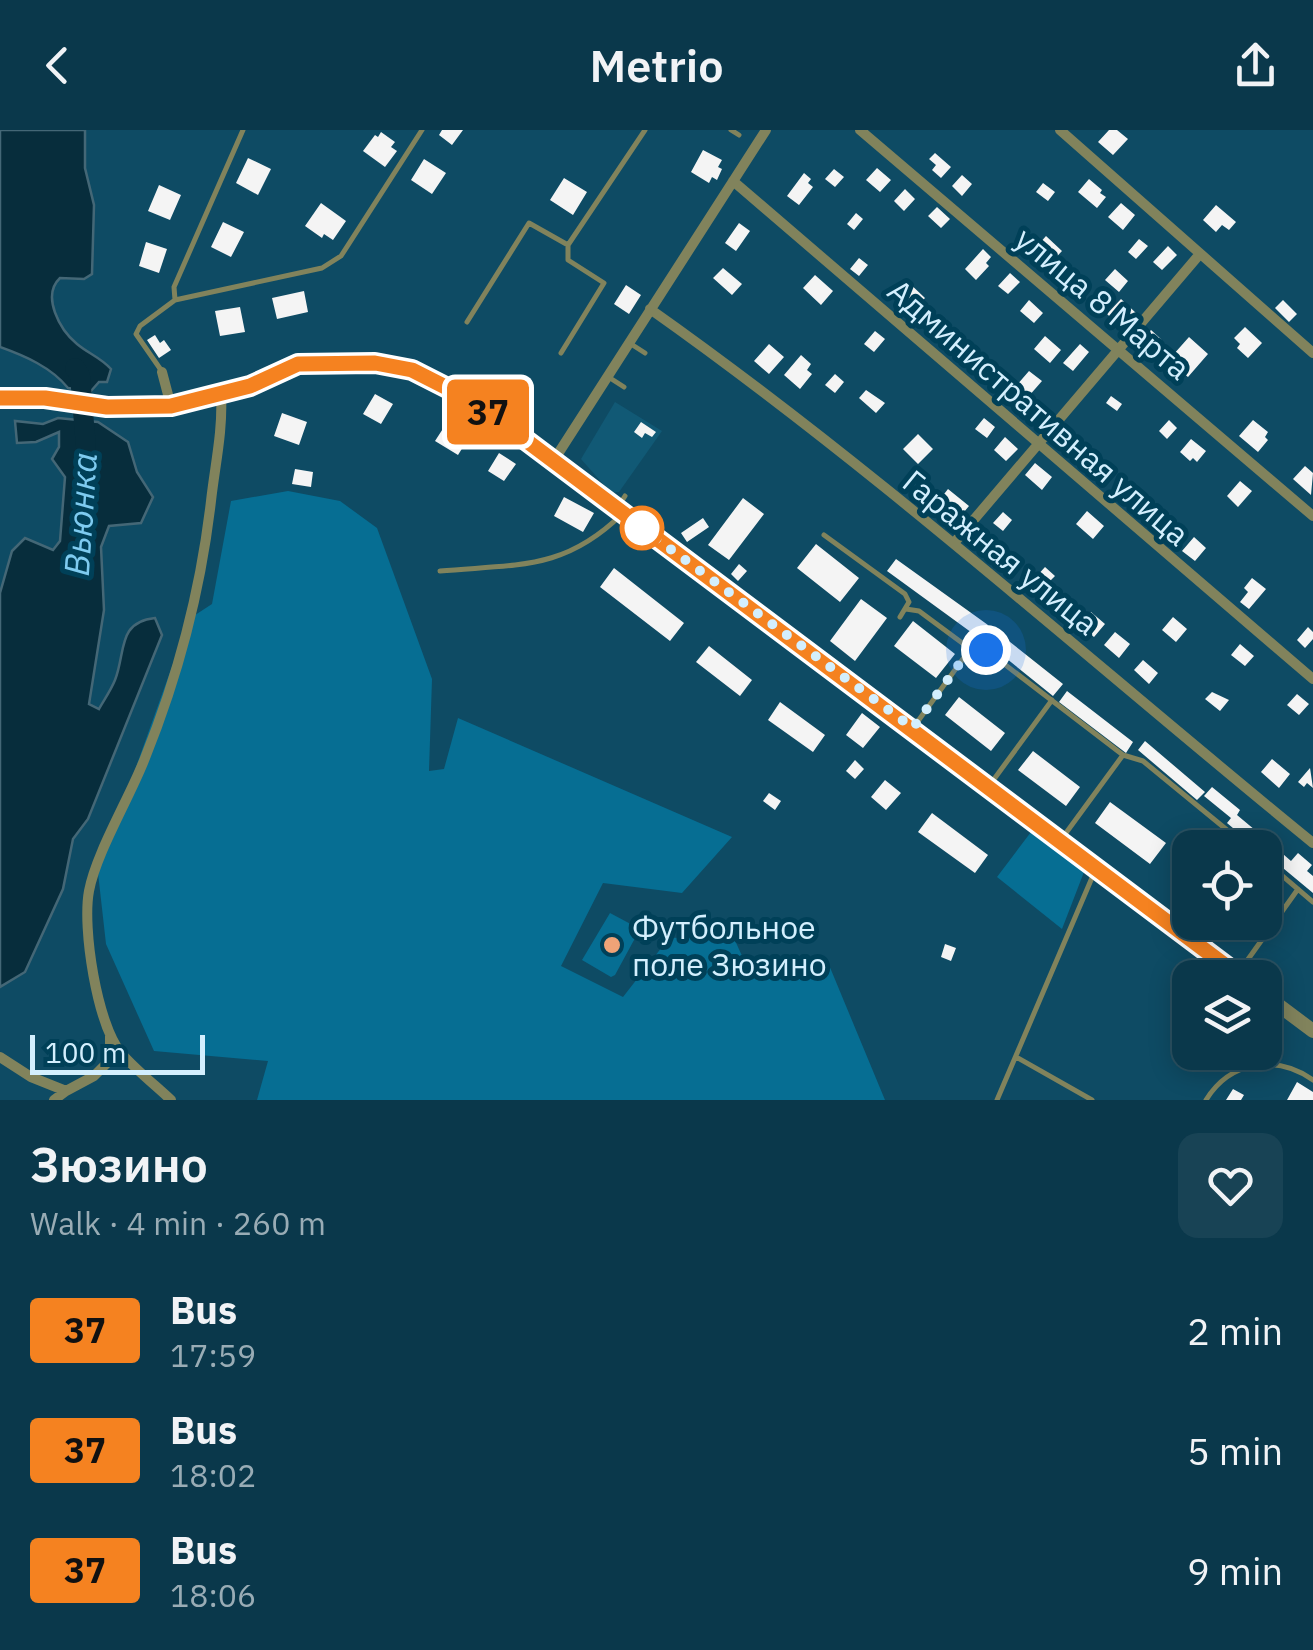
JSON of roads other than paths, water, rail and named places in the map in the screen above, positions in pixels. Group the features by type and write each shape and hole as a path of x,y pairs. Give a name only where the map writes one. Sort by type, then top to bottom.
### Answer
{"street":[{"path":"554,460 766,130"},
{"name":"улица 8 Марта","path":"860,130 1313,516"},
{"path":"1060,130 1313,352"},
{"name":"Административная улица","path":"733,181 1313,680"},
{"path":"954,543 1198,255"},
{"name":"Гаражная улица","path":"650,309 765,393 954,543 1313,843"},
{"path":"0,398 45,398 107,407 171,406 250,386 298,364 375,363 412,370 475,402 621,506 1219,960"},
{"path":"162,372 171,406"},
{"path":"171,1100 121,1052 110,1035 96,994 88,893 175,675 209,533 221,438 221,395"},
{"path":"1282,1007 1311,1027"},
{"path":"54,1100 94,1076 110,1060 110,1035"},
{"path":"0,1057 32,1077 66,1091"}],"lane":[{"path":"176,300 174,287 243,130"},
{"path":"162,372 136,334 140,326 176,300 322,268 341,256 422,130"},
{"path":"561,353 604,283 568,260 568,246 645,130"},
{"path":"731,130 739,135"},
{"path":"467,322 528,223 568,246"},
{"path":"629,343 646,354"},
{"path":"608,377 624,387"},
{"path":"440,570 556,558 597,538 621,506 615,492"},
{"path":"824,535 904,594 909,602 900,617"},
{"path":"906,610 919,611 973,651"},
{"path":"913,728 965,656 986,650 1123,755 1143,760 1227,830"},
{"path":"988,786 1052,700"},
{"path":"1061,840 1123,755"},
{"path":"997,1100 1096,867"},
{"path":"1282,875 1313,902"},
{"path":"1251,960 1298,889"},
{"path":"1016,1057 1092,1100"},
{"path":"1206,1100 1218,1082 1244,1068 1270,1064 1294,1067 1313,1080"}],"water":[{"path":"0,130 85,130 85,168 94,205 92,274 84,279 60,278 52,294 64,330 111,369 107,382 99,382 91,391 68,388 46,368 0,347"},
{"path":"58,418 98,422 128,442 137,472 153,497 141,523 109,526 101,547 104,610 89,704 99,709 115,680 125,640 134,625 155,618 162,635 88,819 73,839 63,889 25,972 0,987 0,593 12,551 25,538 53,550 60,541 65,477 52,459 59,447 59,432 36,442 17,443 15,421 43,424"}],"waterway":[{"name":"Вьюнка","path":"75,368 80,376 86,447"}],"place":[{"name":"Футбольное поле Зюзино","path":"612,945"}]}
